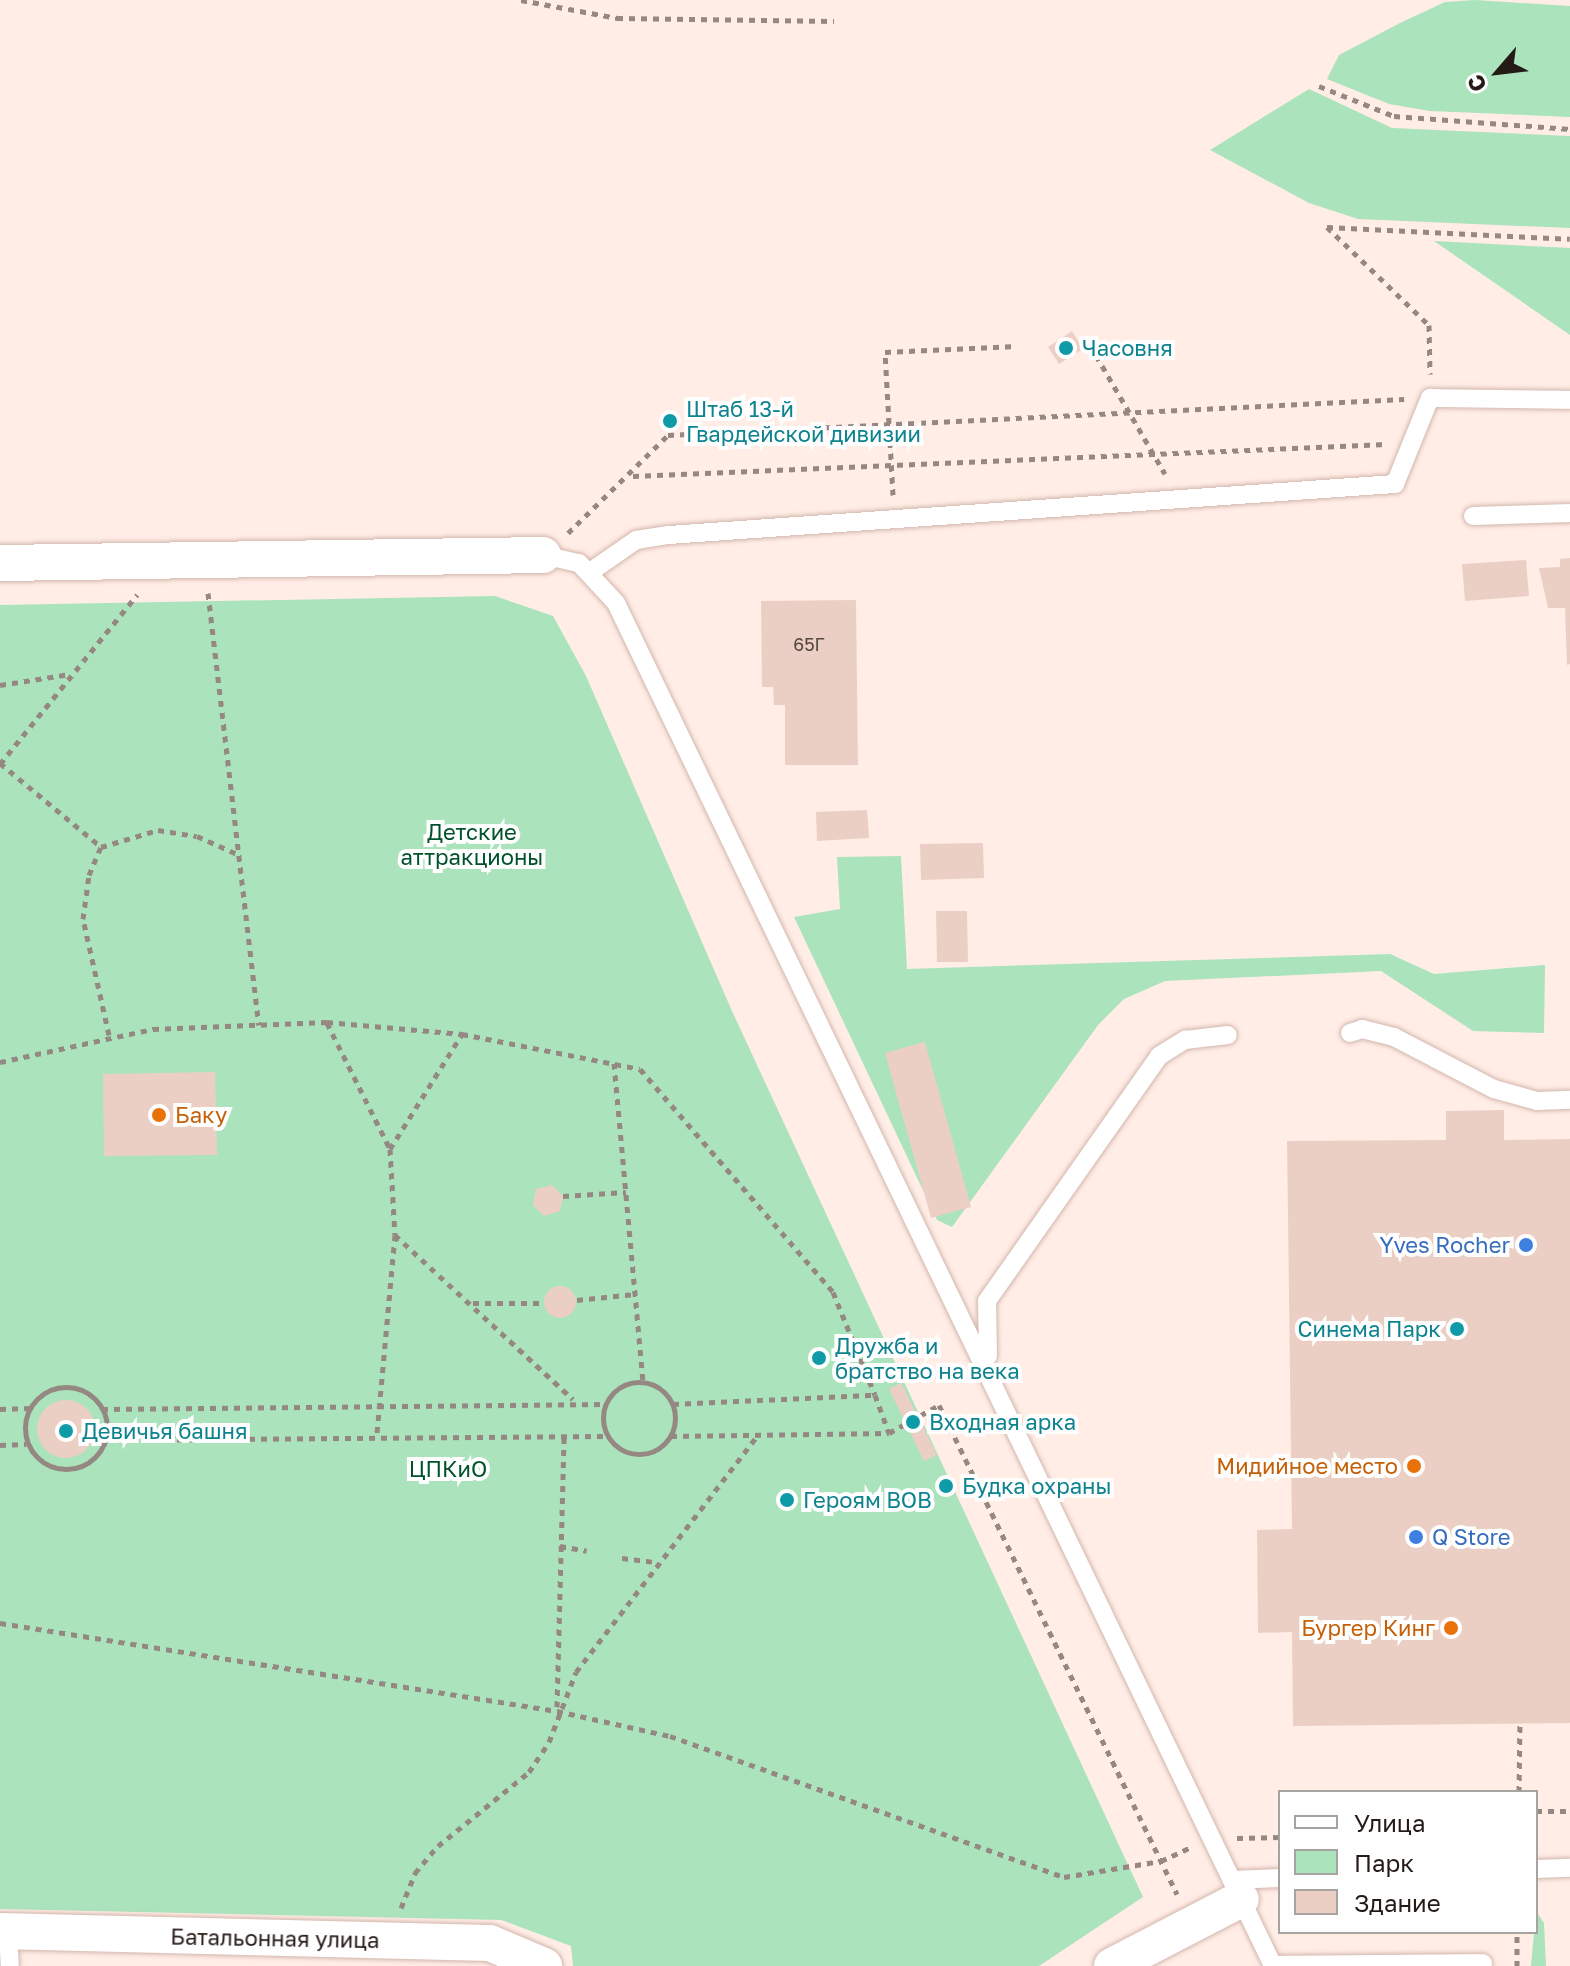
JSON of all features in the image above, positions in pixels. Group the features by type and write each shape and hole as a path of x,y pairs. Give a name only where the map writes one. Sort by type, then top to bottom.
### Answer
{"street":[{"path":"0,563 543,555"},
{"path":"1112,1966 1192,1924 1237,1890"},
{"name":"Батальонная улица","path":"6,1943 490,1943 544,1966"}],"lane":[{"path":"590,572 636,540 895,517 1395,484 1415,443 1430,398 1570,400"},
{"path":"1473,516 1570,513"},
{"path":"543,555 579,563 616,603 990,1370 1273,1966 1483,1963"},
{"path":"1350,1033 1362,1029 1394,1037 1494,1089 1537,1101 1570,1100"},
{"path":"990,1370 987,1301 1136,1087 1159,1056 1185,1040 1228,1035"},
{"path":"1538,1869 1570,1868"},
{"path":"1237,1890 1278,1879"}],"path":[{"path":"521,0 617,18 834,21"},
{"path":"1319,86 1394,116 1570,129"},
{"path":"543,555 632,476 668,435 1430,398 1429,325 1327,227 1570,239"},
{"path":"1090,345 1180,498"},
{"path":"895,517 885,352 1017,346"},
{"path":"632,476 890,462 1415,443"},
{"path":"204,560 259,1025"},
{"path":"101,847 0,763 166,561"},
{"path":"0,685 72,674"},
{"path":"101,847 158,830 197,836 238,854"},
{"path":"101,847 89,875 83,919 109,1035"},
{"path":"0,1062 109,1035 327,1022 462,1034 640,1069 784,1229 833,1292 889,1433"},
{"path":"327,1022 390,1149 395,1235 376,1403 377,1434"},
{"path":"390,1149 462,1034"},
{"path":"614,1063 643,1382 673,1404 875,1395"},
{"path":"563,1196 626,1192"},
{"path":"395,1235 473,1303 573,1400"},
{"path":"577,1300 635,1294"},
{"path":"473,1303 543,1303"},
{"path":"608,1436 605,1404 615,1391 643,1382"},
{"path":"0,1409 29,1408 51,1389 66,1387 93,1397 102,1409 105,1440 98,1454 70,1469 40,1461 26,1444 29,1408"},
{"path":"102,1409 573,1400 605,1404"},
{"path":"671,1436 673,1404"},
{"path":"105,1440 564,1432 608,1436 622,1449 641,1454 671,1436 889,1433 939,1405 1192,1924"},
{"path":"557,1711 564,1432"},
{"path":"397,1916 415,1873 438,1846 529,1772 549,1742 557,1711 576,1672 656,1562 757,1436"},
{"path":"0,1445 26,1444"},
{"path":"560,1546 587,1551"},
{"path":"622,1558 656,1562"},
{"path":"0,1623 557,1711 670,1736 1064,1877 1161,1861"},
{"path":"1519,1790 1520,1724"},
{"path":"1538,1811 1570,1811"},
{"path":"1212,1838 1278,1837"},
{"path":"1517,1934 1517,1966"}],"green space":[{"path":"1475,0 1570,6 1570,117 1430,111 1389,104 1327,79 1339,55 1445,2"},
{"path":"1309,89 1392,128 1570,136 1570,228 1358,219 1309,203 1210,150"},
{"path":"1434,241 1570,248 1570,335"},
{"name":"ЦПКиО","path":"495,596 553,616 586,676 732,1011 1143,1897 1039,1966 573,1966 571,1946 501,1920 0,1909 0,605"},
{"path":"901,856 907,969 1390,954 1434,974 1545,965 1544,1033 1473,1031 1381,971 1165,981 1124,999 1098,1025 952,1227 937,1220 794,917 840,909 837,857"},
{"path":"1538,1914 1544,1923 1546,1966 1531,1966 1534,1934 1538,1934"}],"building":[{"name":"Часовня","path":"1072,331 1083,349 1059,364 1048,347"},
{"path":"1570,558 1570,664 1567,665 1565,608 1548,608 1539,568 1560,567 1560,559"},
{"path":"1526,560 1529,596 1465,601 1462,564"},
{"path":"856,600 858,765 785,765 785,705 774,705 773,687 762,687 761,601"},
{"path":"867,810 869,838 817,841 816,812"},
{"path":"983,843 984,878 921,880 920,844"},
{"path":"936,911 967,911 968,962 937,962"},
{"path":"925,1042 971,1207 931,1218 885,1053"},
{"path":"215,1072 217,1155 104,1156 103,1074"},
{"path":"1504,1110 1504,1140 1570,1139 1570,1723 1293,1726 1292,1632 1258,1633 1257,1530 1292,1529 1287,1141 1446,1140 1446,1111"},
{"path":"552,1185 563,1196 560,1211 544,1216 533,1205 536,1189"},
{"path":"560,1286 571,1291 576,1302 571,1313 560,1318 549,1313 544,1302 549,1291"},
{"name":"Входная арка","path":"901,1383 937,1455 924,1461 889,1389"},
{"name":"Девичья башня","path":"66,1400 87,1408 95,1429 87,1450 66,1458 45,1450 37,1429 45,1408"},
{"name":"Будка охраны","path":"947,1474 956,1491 944,1497 936,1480"}],"place":[{"name":"Часовня","path":"1066,348"},
{"name":"Штаб 13-й Гвардейской дивизии","path":"670,421"},
{"name":"Баку","path":"159,1115"},
{"name":"Yves Rocher","path":"1526,1245"},
{"name":"Синема Парк","path":"1457,1329"},
{"name":"Дружба и братство на века","path":"819,1358"},
{"name":"Входная арка","path":"913,1422"},
{"name":"Девичья башня","path":"66,1431"},
{"name":"Мидийное место","path":"1414,1466"},
{"name":"Будка охраны","path":"946,1486"},
{"name":"Героям ВОВ","path":"787,1500"},
{"name":"Q Store","path":"1416,1537"},
{"name":"Бургер Кинг","path":"1451,1628"}],"park label":[{"name":"Детские аттракционы","path":"472,844"}]}
